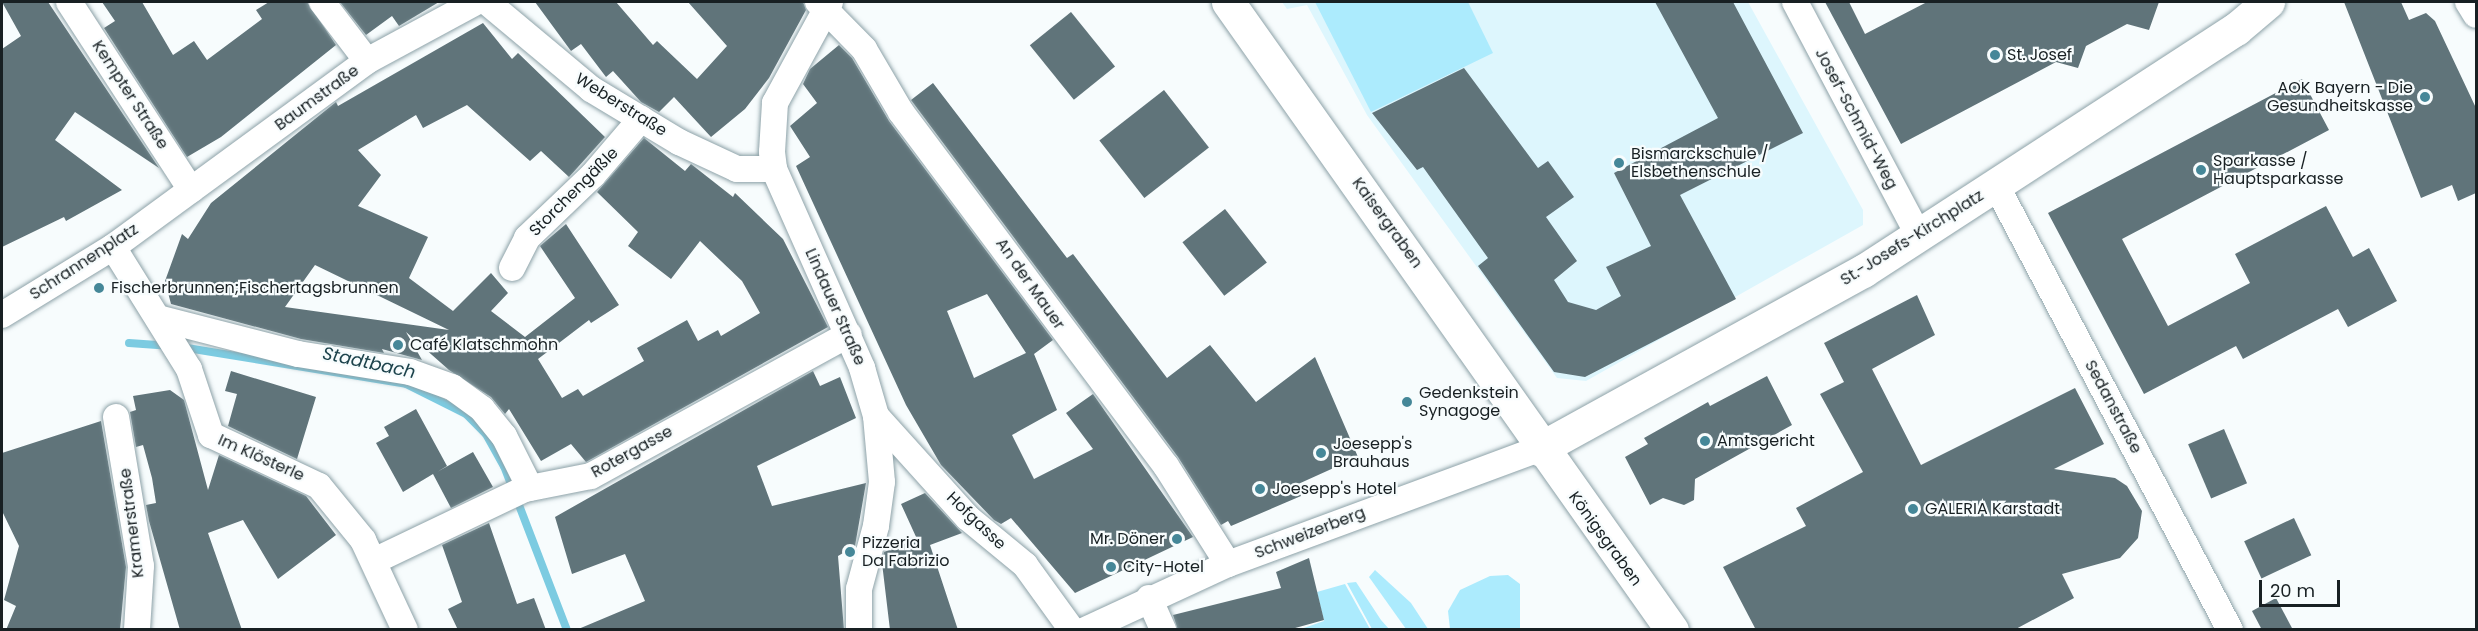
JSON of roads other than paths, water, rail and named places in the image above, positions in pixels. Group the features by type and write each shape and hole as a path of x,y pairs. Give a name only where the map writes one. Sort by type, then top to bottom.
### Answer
{"street":[{"name":"Kempter Straße","path":"69,2 191,189"},
{"path":"322,2 367,61"},
{"name":"Baumstraße","path":"166,207 367,61 476,2"},
{"name":"Weberstraße","path":"487,2 591,89 641,119 737,169 774,169"},
{"name":"Kaisergraben","path":"1228,2 1475,346 1539,449"},
{"name":"Josef-Schmid-Weg","path":"1794,2 1919,236"},
{"name":"St.-Josefs-Kirchplatz","path":"1539,449 1740,341 1919,236 2236,29 2268,2"},
{"path":"2468,2 2476,15"},
{"name":"Lindauer Straße","path":"825,4 775,103 774,169 849,334 876,416 882,482 876,526 859,589 859,630"},
{"name":"An der Mauer","path":"825,4 864,49 901,112 1166,466 1228,564"},
{"name":"Storchengäßle","path":"512,268 527,238 593,176 641,119"},
{"name":"Sedanstraße","path":"1996,185 2230,630"},
{"name":"Schrannenplatz","path":"2,315 113,247 166,207"},
{"name":"Im Klösterle","path":"113,247 182,358 211,435 319,486 350,521 374,561 405,630"},
{"path":"162,327 298,354 410,372 452,387 482,409 504,436 519,492"},
{"name":"Rotergasse","path":"374,561 519,492 591,476 849,334"},
{"name":"Hofgasse","path":"876,416 968,518 1025,565 1072,630"},
{"name":"Kramerstraße","path":"116,417 141,566 137,630"},
{"name":"Schweizerberg","path":"1085,630 1149,598 1228,564 1539,449"},
{"name":"Königsgraben","path":"1539,449 1672,630"},
{"path":"1149,598 1162,630"}],"waterway":[{"name":"Stadtbach","path":"129,343 168,346"},
{"name":"Stadtbach","path":"181,347 406,384 466,414 486,434 504,466 567,630"}],"place":[{"name":"St. Josef","path":"1995,55"},
{"name":"AOK Bayern - Die Gesundheitskasse","path":"2425,97"},
{"name":"Bismarckschule / Elsbethenschule","path":"1619,163"},
{"name":"Sparkasse / Hauptsparkasse","path":"2201,170"},
{"name":"Fischerbrunnen;Fischertagsbrunnen","path":"99,288"},
{"name":"Café Klatschmohn","path":"398,345"},
{"name":"Gedenkstein Synagoge","path":"1407,402"},
{"name":"Amtsgericht","path":"1705,441"},
{"name":"Joesepp's Brauhaus","path":"1321,453"},
{"name":"Joesepp's Hotel","path":"1260,489"},
{"name":"GALERIA Karstadt","path":"1913,509"},
{"name":"Mr. Döner","path":"1177,539"},
{"name":"Pizzeria Da Fabrizio","path":"850,552"},
{"name":"City-Hotel","path":"1111,567"}]}
